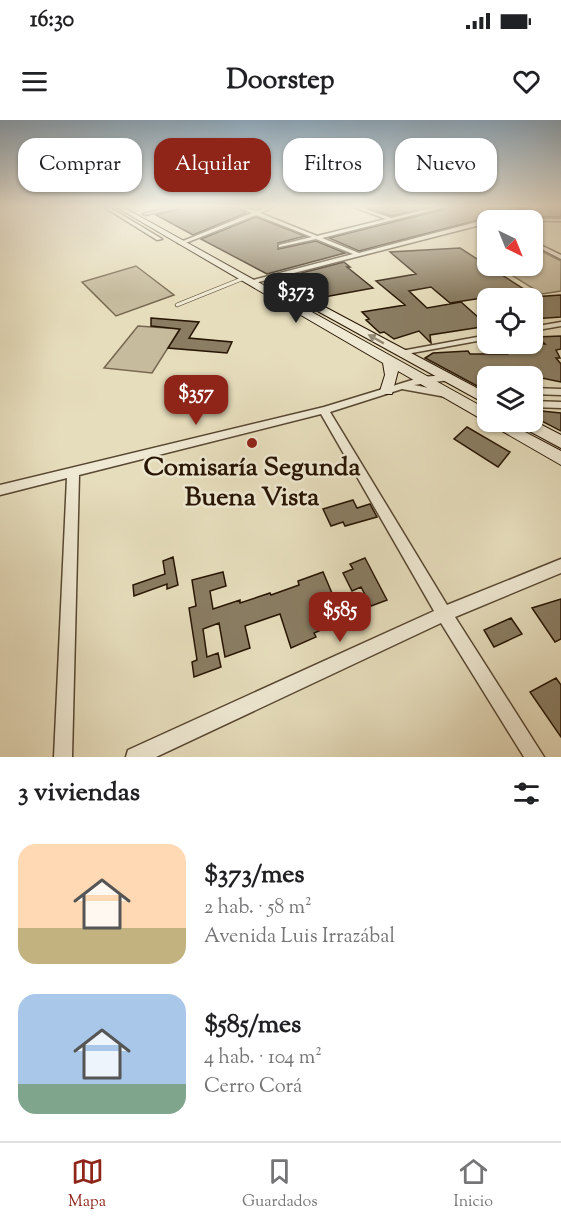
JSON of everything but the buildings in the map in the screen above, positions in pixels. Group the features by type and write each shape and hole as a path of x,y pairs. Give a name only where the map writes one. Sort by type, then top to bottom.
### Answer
{"main road":[{"path":"178,237 265,278 477,394"},
{"path":"180,237 248,280 477,411"},
{"path":"387,359 392,368 393,389"},
{"path":"514,432 561,459"},
{"path":"543,432 561,442"}],"street":[{"path":"186,241 197,237"},
{"path":"281,246 316,237 356,254"},
{"path":"248,280 265,278 423,237"},
{"path":"543,248 561,257"},
{"path":"543,327 561,324"},
{"path":"401,353 477,339"},
{"path":"0,490 324,410 422,380 446,378"},
{"path":"393,389 447,394"},
{"path":"543,391 561,392"},
{"path":"543,404 561,405"},
{"path":"324,410 444,614 535,757"},
{"path":"63,757 73,472"},
{"path":"135,757 444,614 561,566"}],"lane":[{"path":"177,305 248,280"}],"shaded area":[{"path":"543,252 561,261 561,291 543,294 543,288 532,288 513,276 543,276"},
{"path":"136,266 174,295 116,316 82,282"},
{"path":"138,326 180,329 152,373 104,368"}],"place":[{"name":"Comisaría Segunda Buena Vista","path":"252,443"}]}
